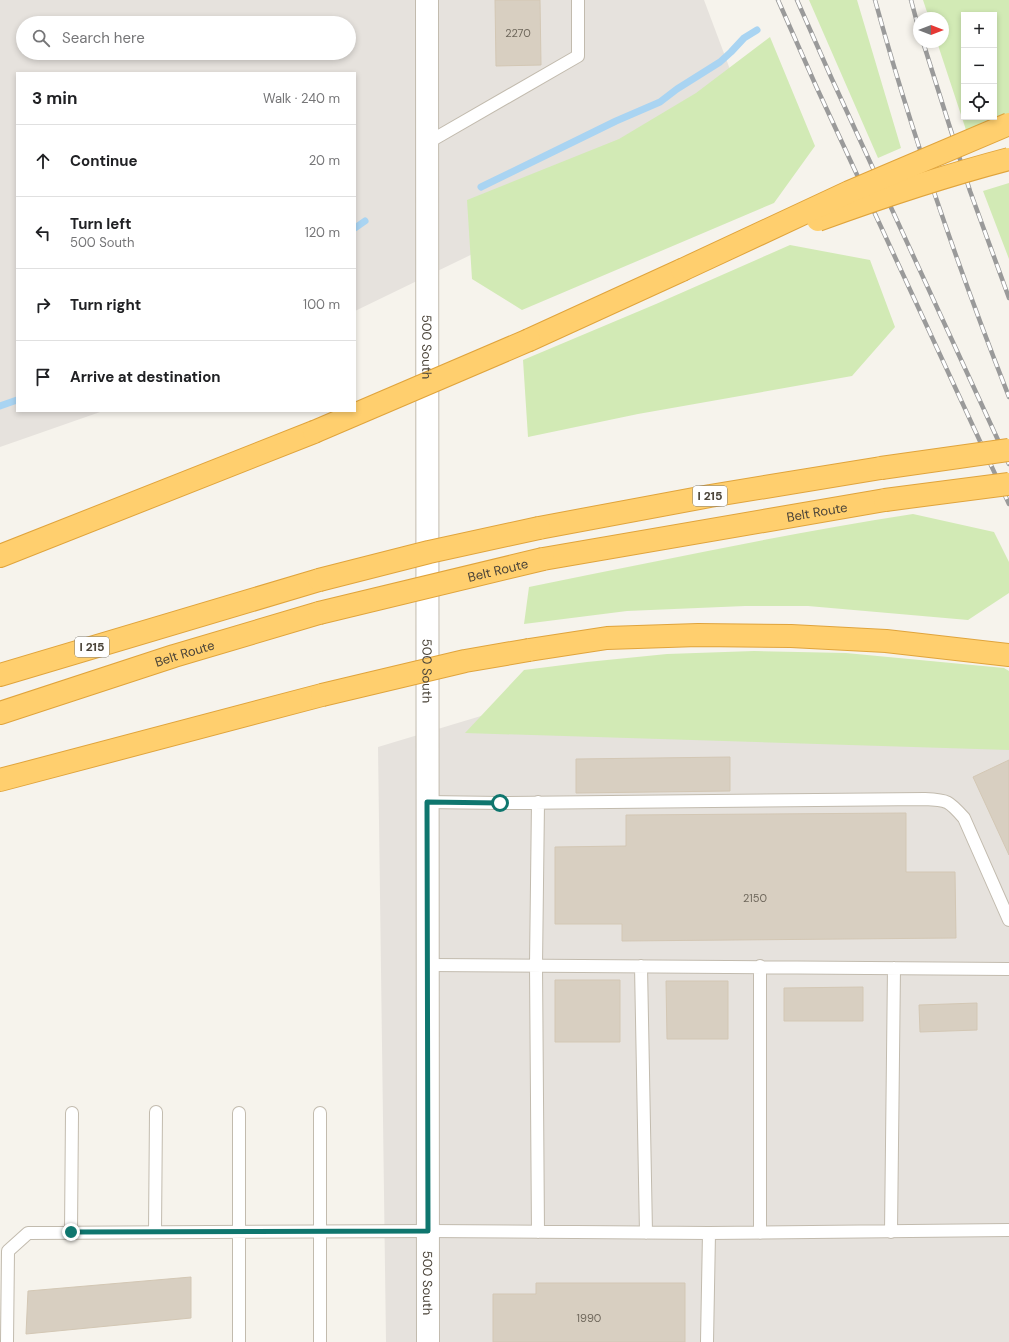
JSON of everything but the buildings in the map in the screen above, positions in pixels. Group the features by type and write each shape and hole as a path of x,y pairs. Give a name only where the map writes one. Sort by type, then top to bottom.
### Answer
{"highway":[{"path":"0,556 314,432 529,340 849,192 1009,124"},
{"path":"682,270 863,204 956,173 1009,159"},
{"name":"I 215","path":"0,675 319,580 429,552 539,528 710,496 881,468 1009,450"},
{"name":"Belt Route","path":"0,713 174,656 319,613 543,559 885,500 1009,484"},
{"path":"0,780 322,695 465,661 607,638 698,635 791,636 886,641 1009,655"}],"street":[{"name":"500 South","path":"427,0 428,1342"}],"lane":[{"path":"427,143 578,56 578,0"},
{"path":"427,802 925,798 944,800 953,804 964,818 1009,920"},
{"path":"538,802 536,965 538,1232"},
{"path":"428,965 760,966 1009,969"},
{"path":"640,966 646,1233"},
{"path":"760,966 760,1233"},
{"path":"891,1232 894,968"},
{"path":"155,1232 156,1112"},
{"path":"71,1232 72,1113"},
{"path":"239,1113 239,1342"},
{"path":"320,1113 320,1342"},
{"path":"7,1342 8,1251 28,1233 428,1231 709,1234 1009,1230"},
{"path":"707,1342 709,1234"}],"shaded area":[{"path":"0,0 704,0 749,120 356,311 356,72 16,72 16,412 100,412 0,447"},
{"path":"544,697 1009,730 1009,1342 386,1342 378,747"}],"green space":[{"path":"809,0 857,0 901,148 878,158"},
{"path":"923,0 1009,0 1009,115 967,133 963,120 997,120 997,12 961,12 961,115 939,48 949,48 949,12 927,12"},
{"path":"770,37 815,146 774,203 522,310 472,279 467,200 619,139 696,93"},
{"path":"1009,183 1009,259 983,191"},
{"path":"790,245 870,260 895,327 852,376 638,414 528,437 523,360"},
{"path":"913,514 994,532 1009,562 1009,593 968,620 808,606 745,606 627,611 524,624 529,587 769,539"},
{"path":"754,651 846,653 1004,668 1009,671 1009,750 465,733 524,670 667,654"}],"waterway":[{"path":"481,187 616,121 660,102 677,89 720,62 744,38 757,30"},
{"path":"356,227 365,221"},
{"path":"0,406 16,400"}],"railway":[{"path":"778,0 816,86 1009,504"},
{"path":"797,0 1009,464"},
{"path":"875,0 920,151 954,250 1009,397"},
{"path":"911,0 914,12"},
{"path":"925,48 970,191 1009,298"}],"route":[{"path":"71,1232 428,1231 427,802 500,803"}]}
